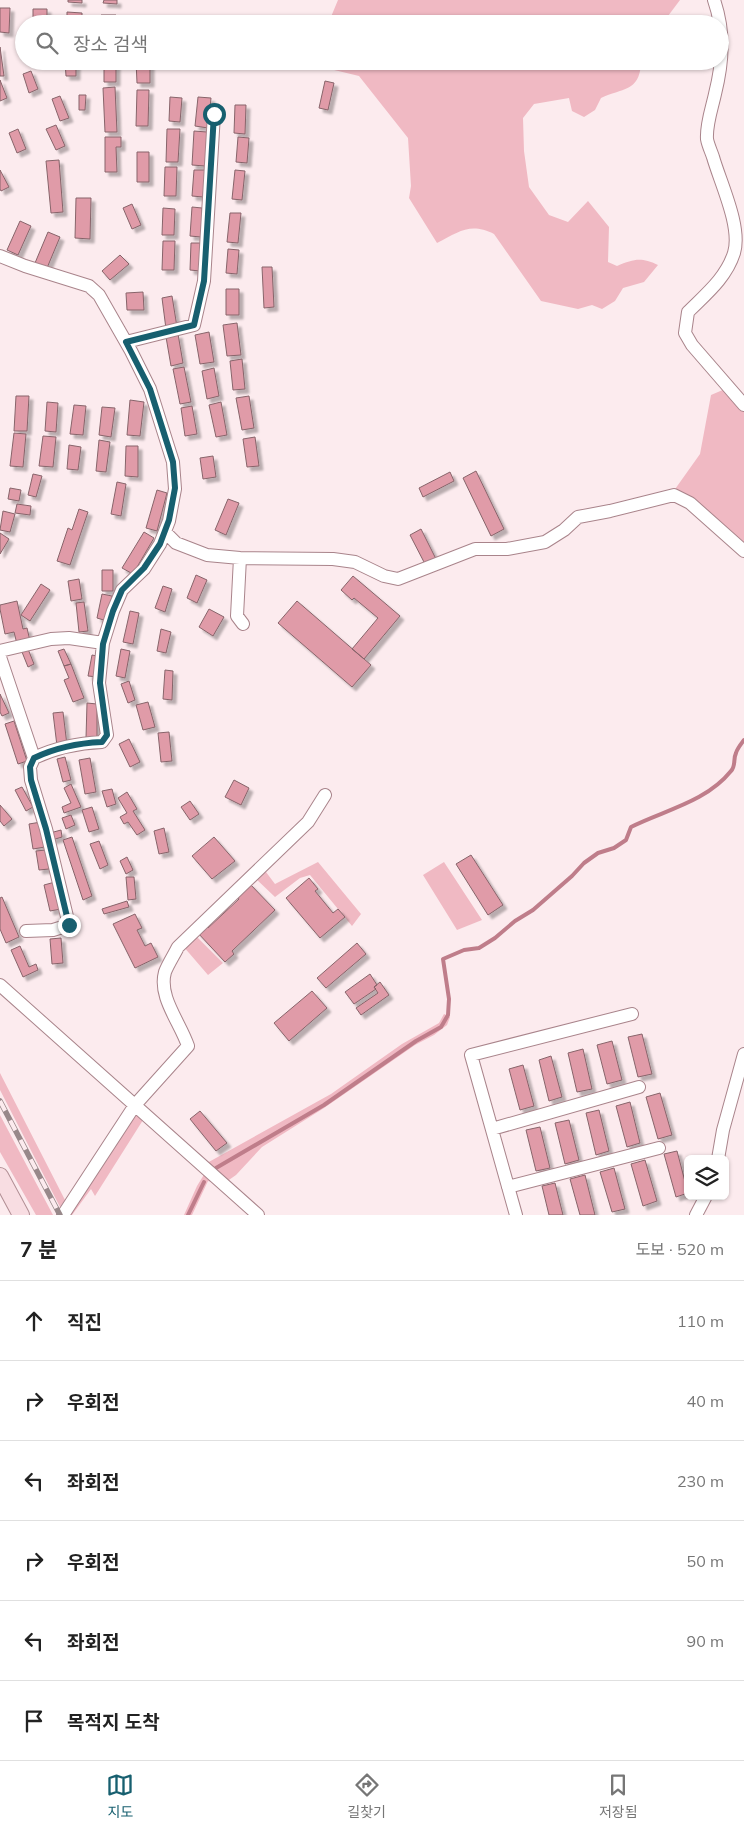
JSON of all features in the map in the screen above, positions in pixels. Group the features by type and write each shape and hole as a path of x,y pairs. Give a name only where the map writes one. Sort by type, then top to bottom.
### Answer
{"main road":[{"path":"0,1176 21,1215"}],"street":[{"path":"714,0 720,15"},
{"path":"720,70 708,123 707,139 732,218 735,232 734,251 726,270 712,290 688,312 685,333 692,344 744,405"},
{"path":"126,342 194,325 204,281 214,114"},
{"path":"0,256 89,286 99,295 150,389 173,462 175,488 169,520 160,544 144,568 122,590 113,611 103,644 100,683 107,735 102,742 87,743 46,752 34,758 30,767 31,780 46,829 69,925 54,930 26,931"},
{"path":"165,532 176,543 206,555 240,558 334,559 355,562 384,576 398,579 475,549 507,549 545,542 564,530 578,517 610,512 674,496 690,503 744,551"},
{"path":"240,558 237,616 243,624"},
{"path":"0,651 69,638 103,644"},
{"path":"0,657 34,758"},
{"path":"63,1215 135,1105 188,1046 183,1031 163,993 165,972 178,947 308,822 325,795"},
{"path":"0,985 258,1215"},
{"path":"516,1215 471,1055 632,1014"},
{"path":"719,1155 723,1130 744,1054"},
{"path":"492,1128 639,1087"},
{"path":"508,1187 659,1148"},
{"path":"696,1215 704,1200"}],"shaded area":[{"path":"338,0 680,0 669,15 332,15"},
{"path":"334,70 640,70 637,80 633,84 628,88 601,98 595,110 584,117 572,111 569,98 534,104 523,118 524,151 529,187 549,215 568,222 588,201 609,227 608,262 617,266 633,260 642,260 658,265 644,282 623,288 615,301 602,309 592,305 578,309 541,301 494,234 486,230 465,230 437,243 409,198 411,186 408,138 359,76"},
{"path":"725,389 744,412 744,548 673,492 700,454 711,395"},
{"path":"318,862 361,914 352,926 310,875 300,878 275,897 254,877 266,872 275,884"},
{"path":"444,862 482,920 457,930 423,875"},
{"path":"195,935 223,963 208,975 183,946"},
{"path":"444,1014 450,1017 447,1025 324,1108 262,1147 236,1175 226,1182 207,1163 331,1094 402,1044 439,1023"},
{"path":"0,1073 65,1200 60,1207 0,1090"},
{"path":"0,1115 53,1215 36,1215 0,1152"},
{"path":"134,1116 138,1116 143,1120 95,1196 91,1189 72,1215 66,1215"},
{"path":"205,1173 212,1182 208,1181 192,1215 184,1215 197,1186"}],"building":[{"path":"68,0 82,0 82,3 68,2"},
{"path":"104,0 117,0 117,4 103,3"},
{"path":"0,8 10,8 9,33 0,32"},
{"path":"33,9 47,9 47,15 33,15"},
{"path":"67,12 82,13 82,15 67,15"},
{"path":"0,47 4,76 0,76"},
{"path":"66,70 76,70 76,76 66,76"},
{"path":"104,70 116,70 116,82 104,82"},
{"path":"136,70 150,70 150,83 137,83"},
{"path":"31,71 38,89 29,93 23,74"},
{"path":"0,80 7,98 0,101"},
{"path":"325,81 334,83 328,110 319,108"},
{"path":"115,87 117,132 105,132 103,88"},
{"path":"137,90 149,90 148,126 136,126"},
{"path":"79,95 86,95 85,110 79,110"},
{"path":"60,96 69,118 60,121 52,99"},
{"path":"170,97 182,98 180,122 169,121"},
{"path":"198,97 211,98 208,128 195,126"},
{"path":"235,105 246,105 245,134 234,133"},
{"path":"56,125 65,146 56,150 46,129"},
{"path":"18,129 26,149 17,153 9,133"},
{"path":"167,129 180,129 178,162 166,162"},
{"path":"194,131 207,132 205,166 192,165"},
{"path":"105,137 121,137 121,147 116,147 117,172 105,172"},
{"path":"238,137 249,138 247,163 236,162"},
{"path":"137,152 149,152 149,182 137,182"},
{"path":"59,160 63,212 51,213 46,161"},
{"path":"165,167 177,167 176,196 164,196"},
{"path":"0,170 9,187 1,191 0,189"},
{"path":"194,170 205,170 203,197 192,196"},
{"path":"235,170 245,171 242,200 232,199"},
{"path":"76,198 91,198 90,239 75,238"},
{"path":"132,204 141,225 132,229 123,208"},
{"path":"192,207 202,208 201,237 190,236"},
{"path":"163,208 175,209 174,235 162,235"},
{"path":"230,213 241,213 238,243 227,242"},
{"path":"20,221 31,226 18,255 7,250"},
{"path":"48,232 60,237 47,268 35,263"},
{"path":"163,241 175,241 174,270 162,270"},
{"path":"191,243 200,243 200,271 190,270"},
{"path":"228,249 239,250 237,274 226,273"},
{"path":"120,255 129,264 110,280 102,271"},
{"path":"262,267 272,267 274,307 264,308"},
{"path":"226,289 239,289 239,315 226,315"},
{"path":"143,292 144,310 127,310 126,293"},
{"path":"172,296 177,327 166,329 162,298"},
{"path":"237,323 241,355 227,356 223,325"},
{"path":"209,332 214,362 200,364 195,335"},
{"path":"178,334 183,363 171,366 166,337"},
{"path":"242,359 245,389 233,390 230,361"},
{"path":"184,367 191,402 180,404 173,369"},
{"path":"214,368 219,396 207,399 202,371"},
{"path":"16,396 29,396 27,431 14,431"},
{"path":"249,396 254,428 242,430 236,398"},
{"path":"130,400 144,402 140,436 127,435"},
{"path":"47,402 58,403 56,432 45,431"},
{"path":"221,402 227,435 216,437 209,405"},
{"path":"74,405 86,406 83,435 70,434"},
{"path":"192,406 197,434 185,436 181,408"},
{"path":"102,407 115,408 111,437 99,435"},
{"path":"14,433 26,434 23,467 10,466"},
{"path":"43,436 56,437 53,467 39,466"},
{"path":"255,437 259,466 247,467 243,439"},
{"path":"99,440 110,442 106,472 96,471"},
{"path":"69,445 81,447 78,470 67,469"},
{"path":"126,446 138,446 138,477 125,476"},
{"path":"213,456 216,477 203,479 200,458"},
{"path":"476,471 504,529 491,536 463,478"},
{"path":"450,472 454,481 423,497 419,488"},
{"path":"33,474 42,476 36,497 28,495"},
{"path":"117,482 126,484 121,516 111,514"},
{"path":"10,488 21,490 19,501 8,499"},
{"path":"157,490 167,493 157,531 146,528"},
{"path":"228,499 239,503 226,535 215,530"},
{"path":"17,504 31,506 30,515 15,513"},
{"path":"79,509 88,512 70,565 57,561 68,528 72,530"},
{"path":"3,511 15,514 10,532 0,530"},
{"path":"421,529 436,559 425,564 410,535"},
{"path":"144,532 154,538 133,574 122,568"},
{"path":"0,533 9,539 0,554"},
{"path":"102,570 113,570 113,591 102,591"},
{"path":"196,575 207,580 197,603 187,598"},
{"path":"353,576 400,616 364,659 352,649 378,618 341,590"},
{"path":"79,579 82,599 71,601 68,581"},
{"path":"41,584 50,590 30,621 21,615"},
{"path":"163,586 172,589 165,612 155,608"},
{"path":"102,594 112,596 107,621 97,618"},
{"path":"17,601 23,629 27,628 30,641 17,644 14,632 5,634 0,605"},
{"path":"297,601 371,665 352,687 278,623"},
{"path":"84,602 88,631 79,632 76,603"},
{"path":"209,609 224,617 213,636 199,627"},
{"path":"130,611 139,613 133,644 123,642"},
{"path":"161,629 171,632 166,653 157,651"},
{"path":"28,649 34,664 28,667 22,652"},
{"path":"64,649 71,664 64,666 58,651"},
{"path":"121,649 130,651 125,678 116,676"},
{"path":"92,655 102,657 98,677 88,676"},
{"path":"71,664 84,698 73,702 64,680 69,678 64,666"},
{"path":"165,670 173,671 172,700 163,699"},
{"path":"129,681 135,700 128,703 121,684"},
{"path":"0,694 9,713 2,716 0,712"},
{"path":"148,702 155,727 143,730 136,705"},
{"path":"87,703 97,704 97,738 86,738"},
{"path":"63,712 67,745 57,746 53,713"},
{"path":"14,721 27,761 18,764 5,724"},
{"path":"169,732 172,761 161,762 158,733"},
{"path":"129,739 140,762 130,767 119,744"},
{"path":"65,757 71,780 63,782 57,759"},
{"path":"90,758 96,792 85,794 79,760"},
{"path":"234,780 249,788 241,805 225,797"},
{"path":"71,784 81,807 64,813 62,807 71,803 64,788"},
{"path":"22,787 33,807 26,811 15,790"},
{"path":"112,789 116,804 107,807 102,791"},
{"path":"127,792 137,809 133,811 145,830 137,835 128,822 124,824 120,817 127,813 118,798"},
{"path":"190,801 199,814 190,820 181,807"},
{"path":"0,805 12,819 4,826 0,821"},
{"path":"92,807 99,829 89,832 82,810"},
{"path":"71,815 75,825 66,829 62,818"},
{"path":"41,822 45,847 33,849 29,824"},
{"path":"164,828 169,852 159,854 154,831"},
{"path":"61,830 62,837 52,840 50,833"},
{"path":"72,837 92,896 83,900 63,840"},
{"path":"214,837 235,861 212,879 192,856"},
{"path":"99,841 108,865 100,869 90,844"},
{"path":"46,850 49,869 39,870 36,851"},
{"path":"471,855 503,905 488,915 456,864"},
{"path":"127,857 133,870 126,874 120,861"},
{"path":"126,877 134,877 136,899 128,900"},
{"path":"309,878 318,889 315,891 333,913 338,909 345,917 320,938 286,898"},
{"path":"55,882 61,909 50,911 44,885"},
{"path":"249,883 275,910 232,951 234,954 225,962 197,932 205,925 208,928 239,899 236,895"},
{"path":"2,897 19,937 6,943 0,929 0,898"},
{"path":"127,901 129,907 104,914 102,909"},
{"path":"135,914 142,928 137,930 145,946 151,943 158,957 135,968 113,924"},
{"path":"61,938 63,963 52,964 50,939"},
{"path":"357,943 366,954 326,988 317,978"},
{"path":"20,946 29,967 36,964 38,970 23,977 11,950"},
{"path":"370,974 377,985 374,987 376,989 354,1004 345,992"},
{"path":"380,982 389,995 361,1015 356,1008 378,993 374,987"},
{"path":"312,991 327,1008 289,1041 274,1023"},
{"path":"642,1034 652,1074 638,1077 628,1037"},
{"path":"612,1041 622,1080 607,1084 597,1045"},
{"path":"583,1049 592,1089 577,1092 568,1053"},
{"path":"551,1056 562,1097 549,1101 539,1060"},
{"path":"523,1065 534,1106 520,1110 509,1069"},
{"path":"660,1093 672,1135 658,1139 646,1097"},
{"path":"630,1102 640,1143 627,1147 616,1106"},
{"path":"599,1110 609,1151 596,1155 586,1113"},
{"path":"200,1111 227,1143 216,1151 190,1119"},
{"path":"569,1120 579,1160 565,1164 555,1123"},
{"path":"540,1127 550,1168 536,1171 526,1130"},
{"path":"677,1151 684,1178 684,1194 676,1197 664,1154"},
{"path":"645,1160 657,1201 643,1206 631,1164"},
{"path":"614,1168 625,1209 612,1212 600,1172"},
{"path":"585,1175 595,1215 580,1215 570,1179"},
{"path":"555,1183 563,1215 549,1215 542,1186"}],"waterway":[{"path":"216,1168 324,1105 416,1041 441,1027 448,1015 449,999 443,959 464,950 479,948 495,938 515,921 533,910 584,863 598,853 614,848 626,840 631,827 697,798 721,782 733,769 735,755 744,740"},
{"path":"188,1215 204,1182"}],"railway":[{"path":"0,1101 60,1215"}],"route":[{"path":"69,925 46,829 34,794 30,767 34,758 46,752 87,743 102,742 107,735 100,683 103,644 113,611 122,590 144,568 160,544 169,520 175,488 173,462 150,389 126,342 194,325 204,281 214,114"}]}
